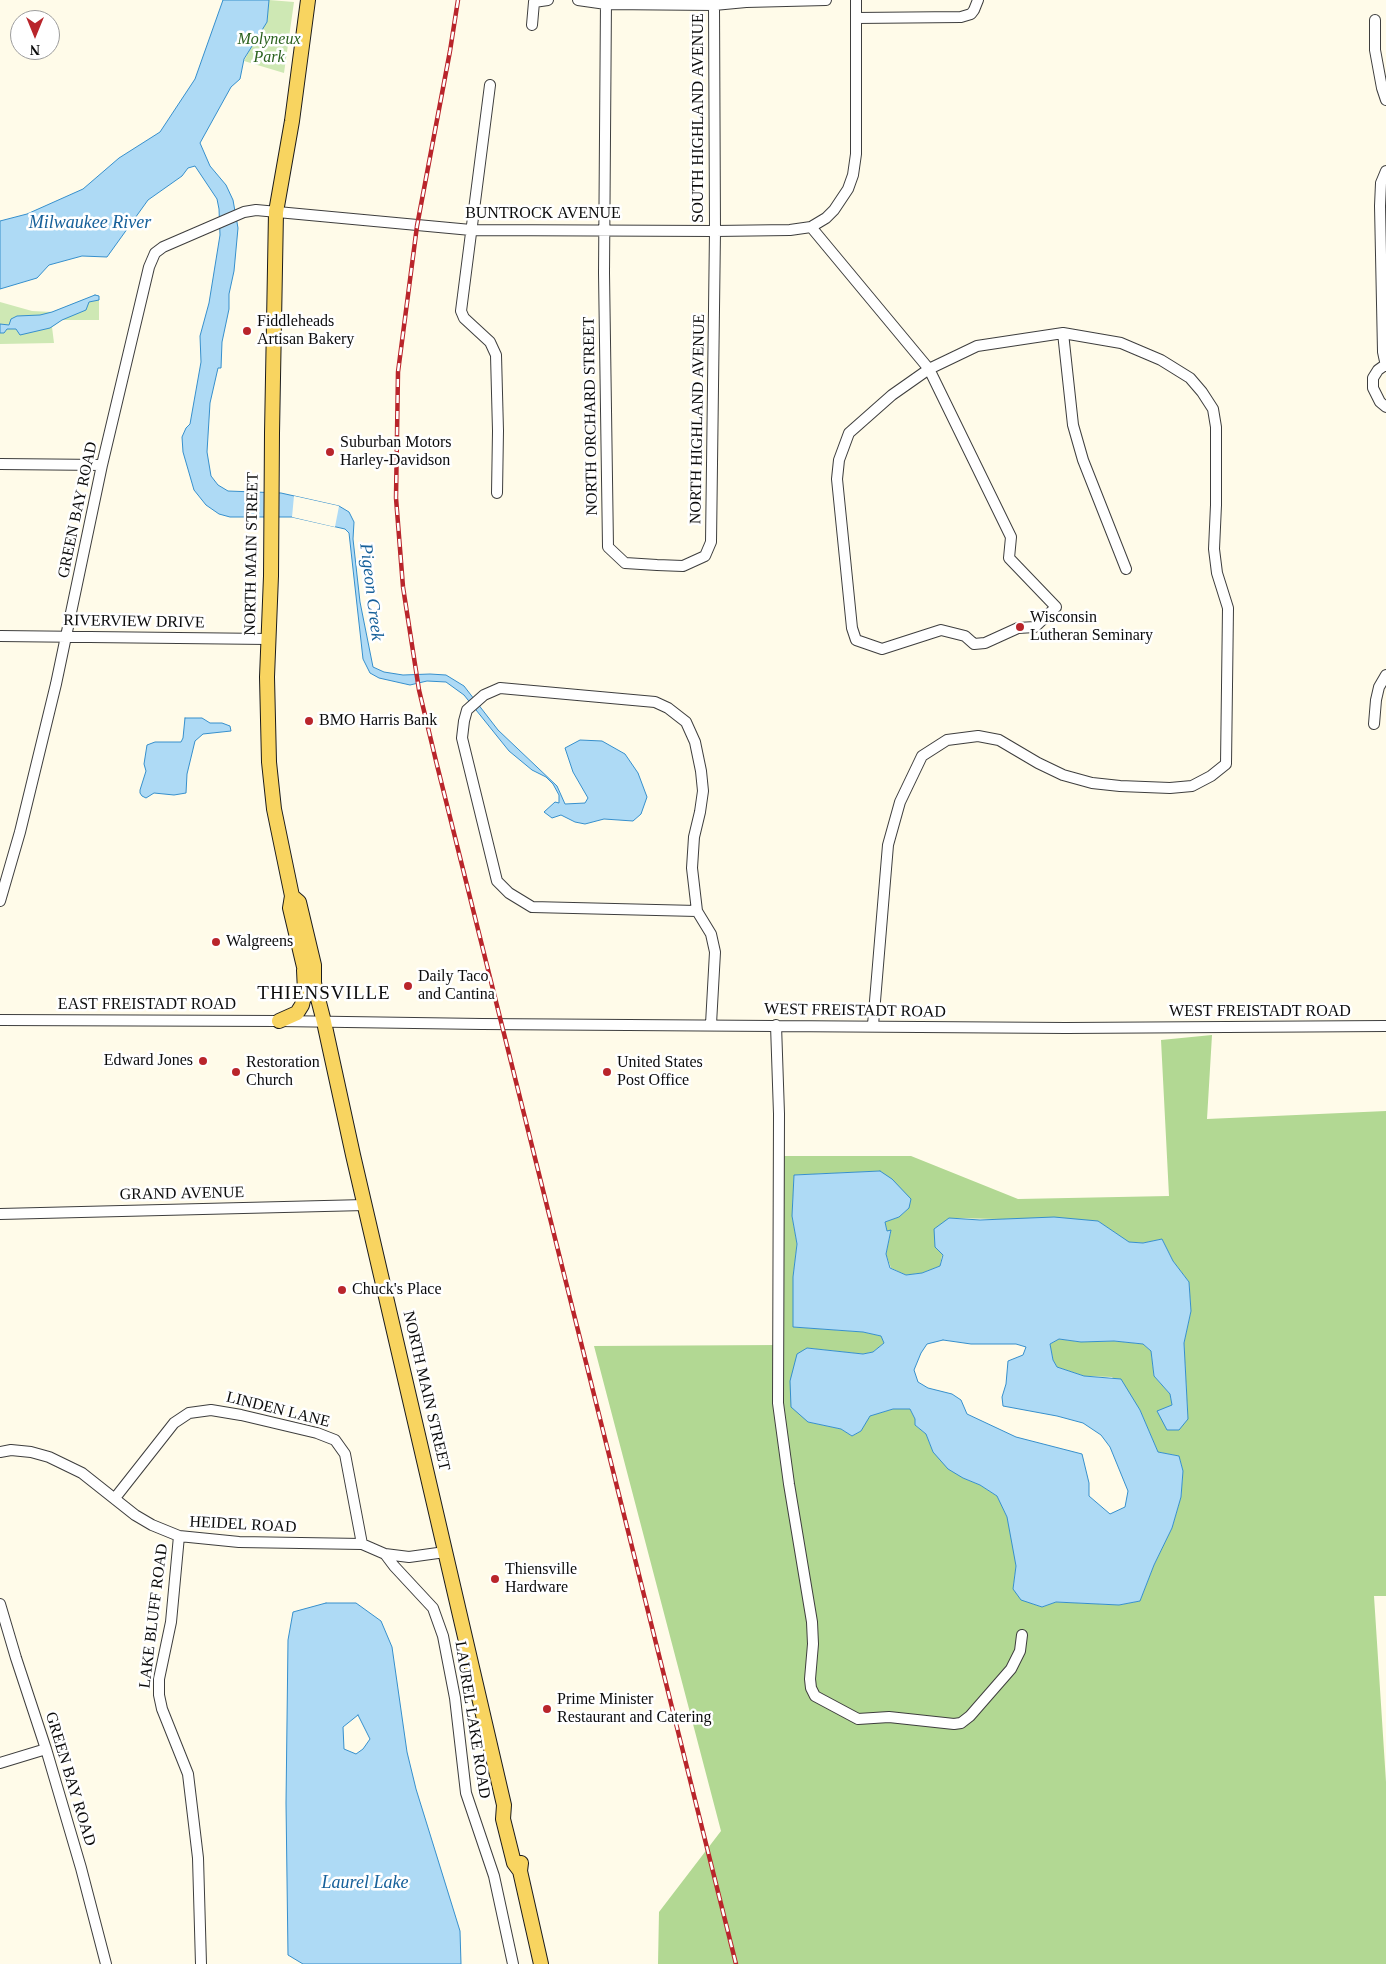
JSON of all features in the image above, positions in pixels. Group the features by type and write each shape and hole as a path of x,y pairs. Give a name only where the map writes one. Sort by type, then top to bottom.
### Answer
{"main road":[{"name":"NORTH MAIN STREET","path":"308,0 292,121 276,212 271,576 268,639 269,762 274,809 292,896 290,908 304,966 314,984 324,1022 364,1205 504,1806 503,1819 514,1863 520,1871 541,1964"},
{"name":"NORTH MAIN STREET","path":"292,896 299,902 314,965 314,984"},
{"path":"279,1020 297,1013 304,1002 304,966"}],"street":[{"path":"532,25 534,2 548,0"},
{"path":"578,0 714,5 746,2 826,0"},
{"path":"856,0 856,154 853,175 845,194 834,210 811,228 929,369 1011,537 1009,558 1056,607 1035,627 1018,628 985,643 974,644 965,636 941,630 882,649 856,640 852,628 837,479 839,460 849,433 892,395 929,369 977,346 1063,333 1121,343 1161,360 1190,378 1213,408 1217,453 1214,548 1217,573 1228,608 1226,764 1211,776 1192,786 1170,788 1092,783 1063,775 999,740 978,736 947,740 922,756 900,802 888,845 874,1025"},
{"name":"NORTH ORCHARD STREET","path":"606,2 604,273 608,547 625,563 657,566"},
{"name":"SOUTH HIGHLAND AVENUE","path":"714,5 714,231"},
{"path":"856,18 955,18 967,15 976,5"},
{"path":"1375,20 1375,50 1386,100"},
{"path":"490,86 462,311 464,318 490,342 496,355 498,432 496,493"},
{"path":"1386,171 1381,183 1380,206 1383,352 1386,365 1378,370 1373,378 1373,388 1380,402 1386,407"},
{"name":"GREEN BAY ROAD","path":"0,900 20,832 66,636 102,466 152,257 163,246 237,215 256,210 276,212"},
{"name":"BUNTROCK AVENUE","path":"276,212 472,230 779,231 811,228"},
{"name":"NORTH HIGHLAND AVENUE","path":"657,566 683,566 705,556 712,542 714,231"},
{"path":"1063,333 1073,425 1083,460 1126,569"},
{"path":"0,464 102,466"},
{"name":"RIVERVIEW DRIVE","path":"0,636 268,639"},
{"path":"1374,724 1379,687 1386,675"},
{"path":"697,911 532,907 509,893 497,881 462,738 467,710 484,695 500,688 655,702 668,708 686,722 695,742 703,791 694,837 692,868 697,911 711,934 715,952 711,1024"},
{"name":"EAST FREISTADT ROAD","path":"0,1020 279,1020 324,1022"},
{"name":"WEST FREISTADT ROAD","path":"324,1022 1066,1028 1386,1026"},
{"path":"776,1025 779,1114 778,1403 789,1484 812,1622 813,1644 810,1679 815,1696 858,1719 889,1717 954,1724 961,1723 970,1716 1010,1669 1020,1651 1022,1635"},
{"name":"GRAND AVENUE","path":"0,1214 364,1205"},
{"name":"LINDEN LANE","path":"115,1498 174,1423 189,1413 211,1410 241,1415 317,1433 334,1440 345,1454 362,1544"},
{"name":"HEIDEL ROAD","path":"0,1452 11,1450 31,1452 49,1457 82,1473 135,1515 152,1525 179,1536 239,1542 362,1544 385,1554 409,1557 445,1552"},
{"name":"LAKE BLUFF ROAD","path":"179,1536 171,1622 159,1679 159,1694 162,1709 188,1774 198,1858 201,1964"},
{"name":"LAUREL LAKE ROAD","path":"385,1554 433,1608 443,1636 455,1698 466,1794 494,1876 512,1964"},
{"name":"GREEN BAY ROAD","path":"0,1604 46,1749 81,1868 106,1964"},
{"path":"0,1763 46,1749"}],"green space":[{"name":"Molyneux Park","path":"269,0 294,2 284,73 244,61 257,36 267,22"},
{"path":"95,295 99,296 99,320 62,320 52,327 54,343 0,344 0,302 32,311 52,312"},
{"path":"1212,1035 1207,1119 1386,1111 1386,1596 1374,1596 1386,1782 1386,1964 658,1964 659,1912 721,1831 594,1346 779,1345 779,1156 911,1156 1018,1199 1169,1196 1161,1040","holes":["880,1171 909,1208 899,1217 885,1222 887,1231 891,1231 886,1254 891,1268 906,1275 922,1273 940,1266 949,1218 1098,1221 1128,1242 1143,1243 1162,1239 1173,1261 1189,1282 1191,1311 1184,1343 1188,1419 1157,1412 1172,1405 1170,1394 1154,1376 1151,1351 1143,1344 1114,1341 1081,1342 1059,1339 1050,1344 1053,1360 1057,1367 1084,1376 1112,1377 1140,1410 1158,1452 1179,1456 1183,1471 1181,1497 1172,1528 1154,1565 1140,1601 1119,1605 1056,1602 1042,1607 1033,1604 1013,1589 1016,1566 1013,1543 1007,1517 997,1496 980,1485 963,1478 933,1452 926,1434 915,1425 915,1419 910,1409 893,1409 869,1416 861,1431 852,1436 841,1429 808,1422 807,1348 863,1354 873,1352 884,1343 881,1336 863,1332 793,1327 793,1277 797,1244 792,1216 794,1175"]}],"water":[{"name":"Milwaukee River","path":"223,0 269,0 267,22 244,59 240,79 231,87 200,143 210,166 226,185 233,200 238,228 234,271 229,294 229,309 222,342 221,368 218,368 210,403 207,452 211,476 218,485 228,491 281,493 339,506 349,512 354,522 353,539 360,602 373,667 384,672 403,675 446,675 464,686 498,730 557,786 565,804 585,803 588,798 573,772 565,748 580,740 602,741 625,754 638,773 647,797 641,814 633,821 604,819 585,824 575,822 561,815 552,818 544,812 555,802 559,803 559,795 553,784 509,751 464,695 446,682 427,681 410,685 379,678 370,673 363,659 349,533 345,529 292,517 230,517 219,514 206,505 194,490 183,452 182,437 190,424 201,362 200,336 209,303 220,235 217,199 195,166 188,168 182,176 148,200 107,257 82,256 49,265 37,278 0,289 0,221 27,214 83,189 119,158 160,132 195,79"},
{"path":"95,295 99,296 99,300 89,302 86,310 62,320 50,328 20,335 16,329 7,329 4,333 0,333 0,324 9,325 11,319 17,316 40,315 52,312"},
{"path":"185,718 202,718 210,723 222,723 230,726 231,731 203,734 195,741 187,774 186,793 174,795 154,793 146,798 142,796 140,790 146,771 144,764 147,745 155,742 181,742"},
{"path":"880,1171 892,1179 911,1199 909,1208 899,1217 885,1222 887,1231 891,1230 886,1254 890,1268 906,1275 922,1273 940,1266 943,1255 935,1247 934,1229 949,1218 980,1220 1054,1217 1098,1221 1129,1242 1143,1243 1162,1239 1173,1261 1189,1282 1191,1311 1184,1343 1188,1419 1179,1430 1167,1430 1157,1411 1172,1405 1170,1394 1154,1376 1151,1351 1143,1344 1114,1341 1081,1342 1059,1339 1050,1344 1053,1360 1057,1367 1084,1376 1121,1379 1140,1410 1158,1452 1179,1456 1183,1471 1181,1497 1172,1528 1154,1565 1140,1601 1119,1605 1056,1602 1042,1607 1021,1600 1013,1589 1016,1566 1007,1517 997,1496 948,1469 933,1452 926,1434 915,1425 915,1419 910,1409 893,1409 870,1416 861,1431 852,1436 841,1429 808,1422 791,1407 790,1381 797,1354 807,1348 863,1354 873,1352 884,1343 881,1336 863,1332 793,1327 793,1277 797,1244 792,1216 794,1175","holes":["943,1340 971,1344 1016,1344 1026,1347 1023,1355 1008,1361 1006,1384 1002,1397 1003,1406 1083,1423 1101,1435 1110,1447 1128,1491 1125,1507 1110,1514 1089,1496 1089,1483 1082,1454 1016,1437 967,1414 961,1400 952,1394 928,1388 918,1382 914,1370 927,1344"]},
{"name":"Laurel Lake","path":"326,1603 356,1603 381,1621 392,1647 407,1752 416,1789 460,1931 461,1964 303,1964 288,1955 286,1803 288,1640 293,1612","holes":["358,1715 370,1739 363,1749 356,1754 344,1749 343,1727"]}],"pier":[{"path":"294,496 339,506 335,527 292,517"}],"railway":[{"path":"458,0 417,226 398,372 396,498 403,587 419,690 436,761 736,1964"}],"place":[{"name":"Fiddleheads Artisan Bakery","path":"247,331"},
{"name":"Suburban Motors Harley-Davidson","path":"330,452"},
{"name":"Wisconsin Lutheran Seminary","path":"1020,627"},
{"name":"BMO Harris Bank","path":"309,721"},
{"name":"Walgreens","path":"216,942"},
{"name":"Daily Taco and Cantina","path":"408,986"},
{"name":"Edward Jones","path":"203,1061"},
{"name":"Restoration Church","path":"236,1072"},
{"name":"United States Post Office","path":"607,1072"},
{"name":"Chuck's Place","path":"342,1290"},
{"name":"Thiensville Hardware","path":"495,1579"},
{"name":"Prime Minister Restaurant and Catering","path":"547,1709"}],"district":[{"name":"THIENSVILLE","path":"324,994"}],"water label":[{"name":"Pigeon Creek","path":"371,592"}]}
